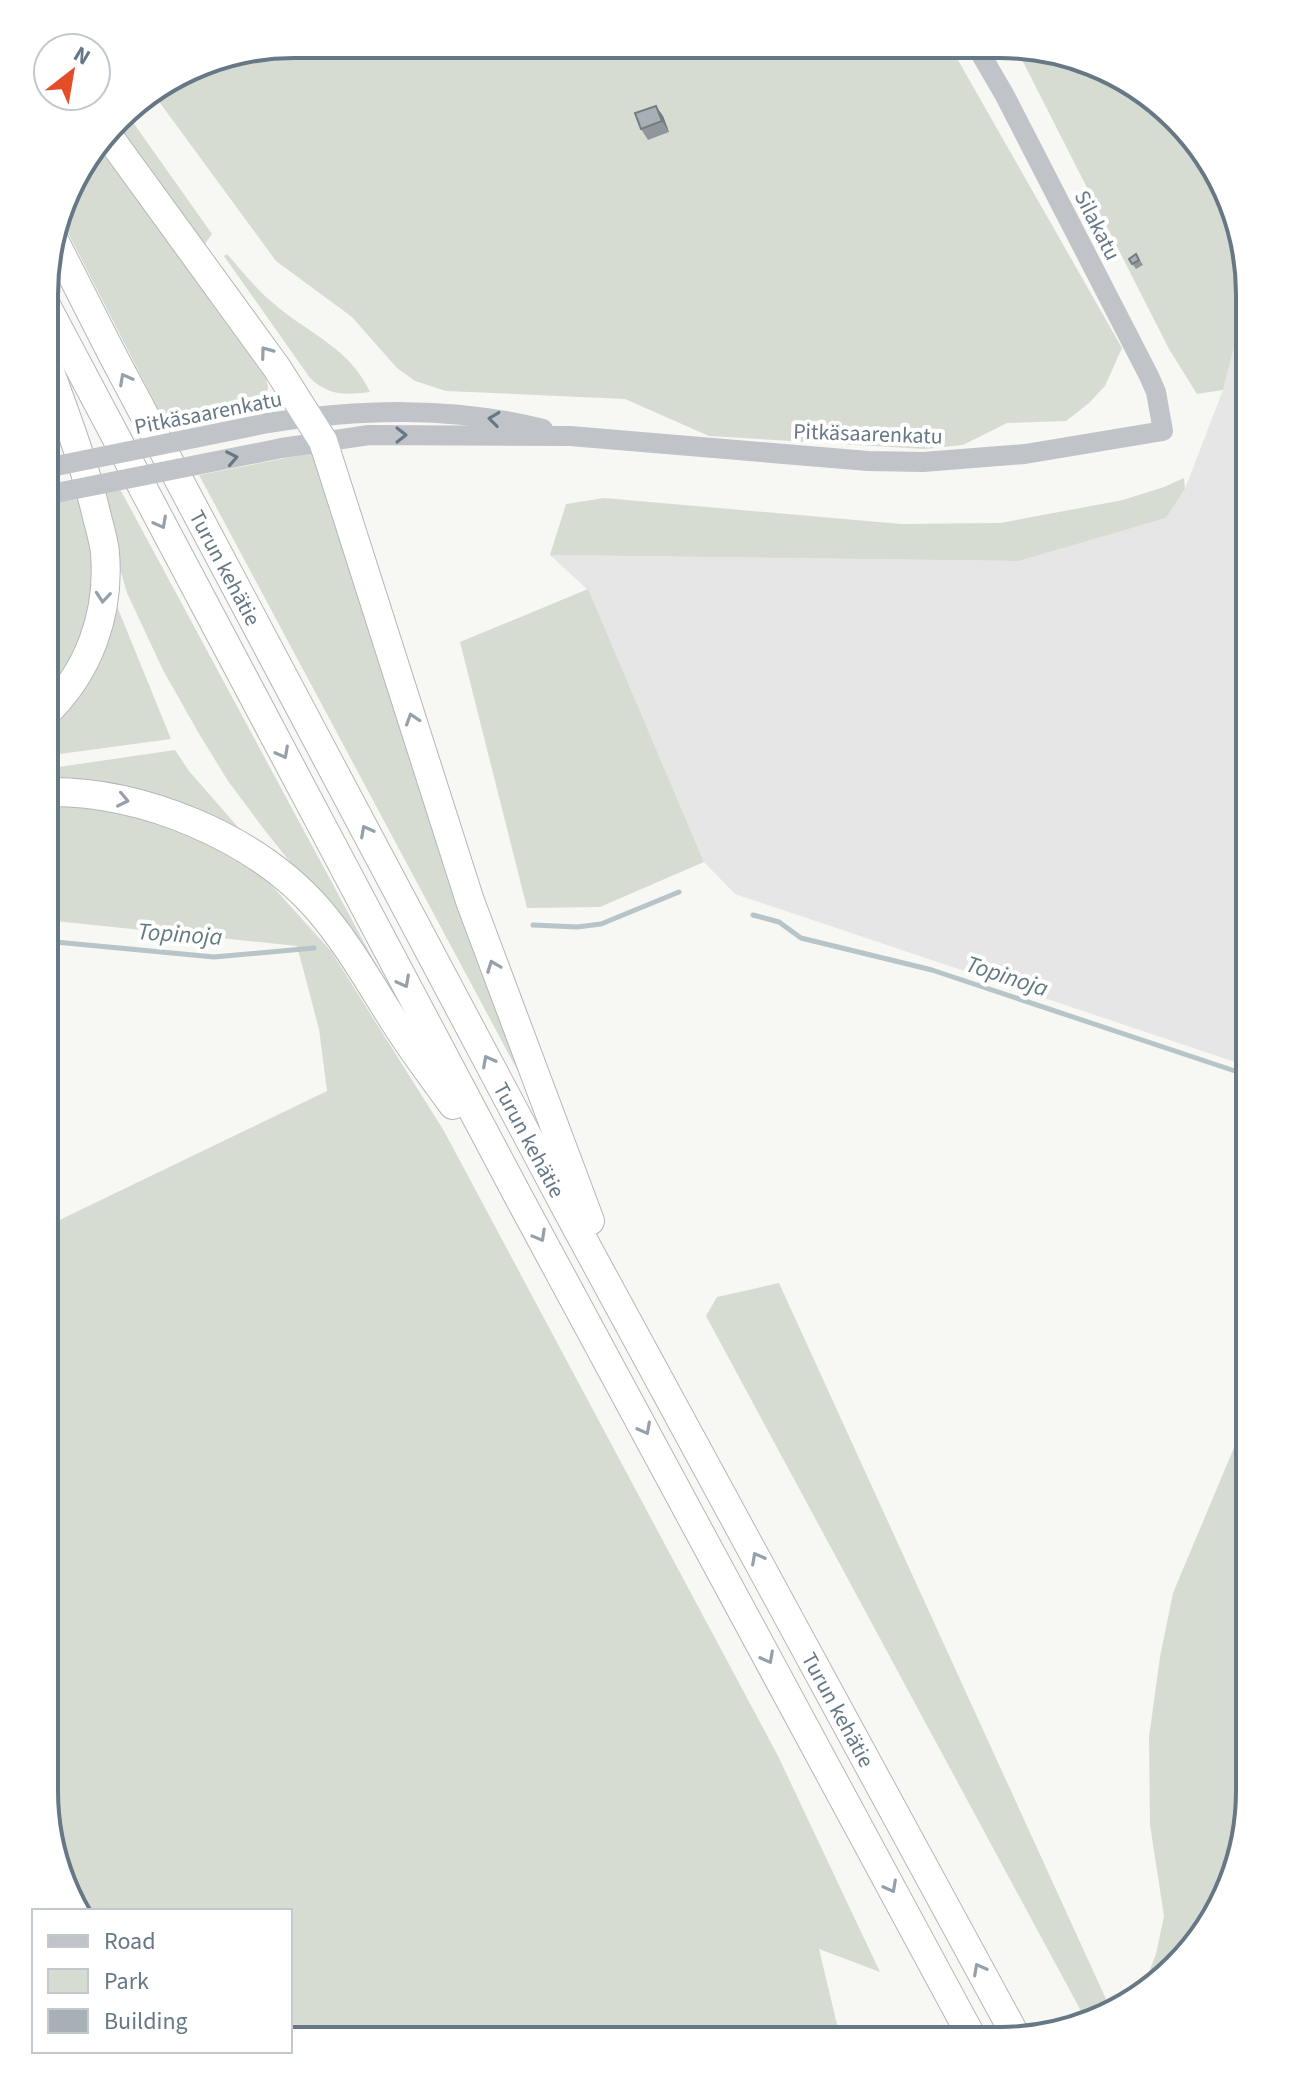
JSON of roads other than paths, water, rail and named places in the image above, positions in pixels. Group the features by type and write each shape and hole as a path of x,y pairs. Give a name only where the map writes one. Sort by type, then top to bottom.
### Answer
{"highway":[{"path":"113,142 277,368 316,429 488,953 631,1326"},
{"name":"Turun kehätie","path":"62,255 631,1326 1011,2026"},
{"name":"Turun kehätie","path":"58,328 517,1194 966,2027"},
{"path":"58,395 92,495 105,552 102,608 96,636 74,682 58,700"},
{"path":"58,793 109,798 175,815 211,830 287,877 347,946 404,1036 517,1194"}],"street":[{"name":"Silakatu","path":"983,58 1149,376 1156,392 1163,431"},
{"name":"Pitkäsaarenkatu","path":"58,466 268,423 369,435 570,436 868,461 923,462 1025,454 1163,431"},
{"name":"Pitkäsaarenkatu","path":"58,493 282,448 316,429"}],"waterway":[{"name":"Topinoja","path":"533,925 577,927 601,924 679,892"},
{"name":"Topinoja","path":"753,915 779,922 801,938 932,970 1235,1071"},
{"name":"Topinoja","path":"58,942 214,957 314,948"}]}
